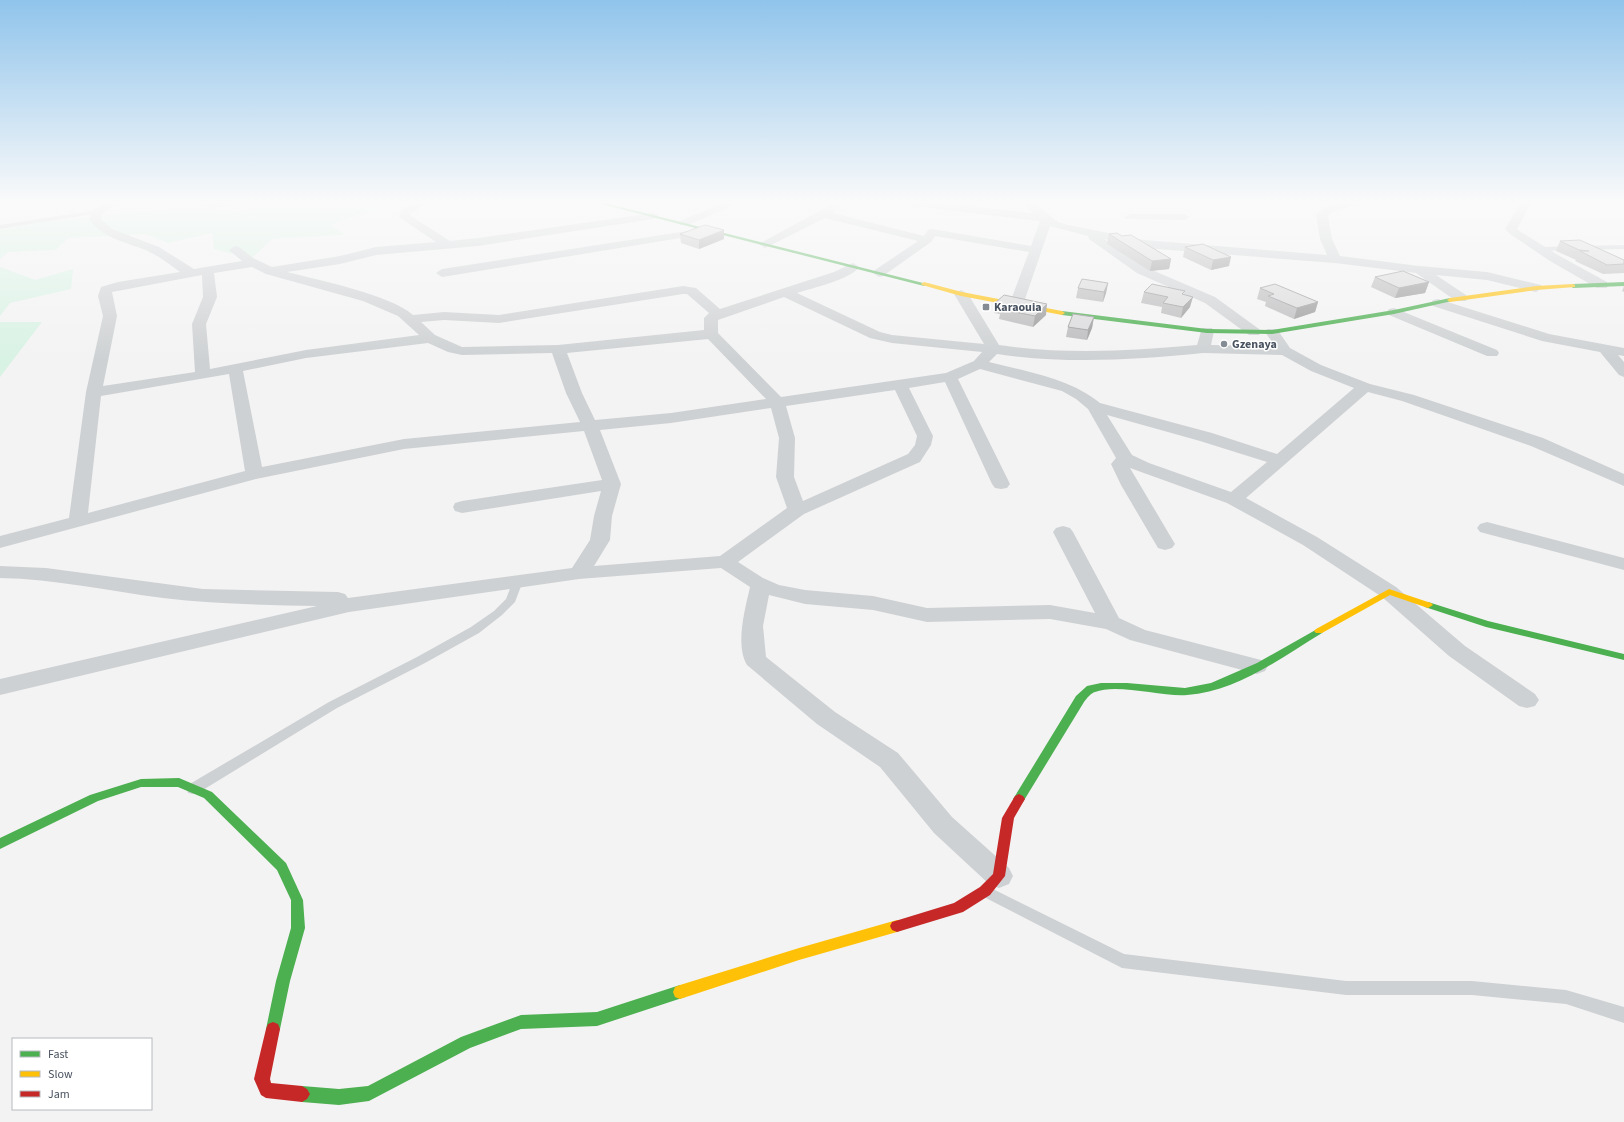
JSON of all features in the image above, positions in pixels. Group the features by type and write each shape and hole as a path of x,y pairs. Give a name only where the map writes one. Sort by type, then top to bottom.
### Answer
{"street":[{"path":"162,255 192,274"},
{"path":"242,255 253,263 270,271 368,298 403,313 430,338 453,349 462,351 558,349 711,334"},
{"path":"270,271 340,260 359,255"},
{"path":"442,273 552,255"},
{"path":"808,255 960,294 1016,305 1083,316 1207,331 1272,332 1394,312 1461,298 1536,288 1624,284"},
{"path":"879,273 903,255"},
{"path":"1016,305 1034,255"},
{"path":"1119,255 1134,266 1210,300 1254,332"},
{"path":"1289,255 1487,276 1536,288"},
{"path":"1553,255 1602,285"},
{"path":"78,520 94,392 110,316 105,296 106,290 118,286 208,272 253,263"},
{"path":"797,510 785,477 787,438 776,402 711,334 711,318 718,314 838,275 853,267"},
{"path":"1419,270 1461,298"},
{"path":"203,375 199,324 210,297 208,272"},
{"path":"409,319 444,316 499,320 683,290 691,291 718,314"},
{"path":"785,292 875,335 892,339 994,349 1027,354 1095,356 1140,355 1203,349 1285,351"},
{"path":"960,294 994,349"},
{"path":"1438,303 1539,335 1624,352"},
{"path":"1394,312 1492,353"},
{"path":"1203,349 1207,331"},
{"path":"1272,332 1285,351 1316,368 1365,386 1408,398 1524,438 1624,481"},
{"path":"94,392 203,375 306,354 430,338"},
{"path":"1605,348 1624,372"},
{"path":"558,349 574,393 590,426 612,484 603,516 600,540 579,573"},
{"path":"0,542 254,474 404,444 671,418 900,385 950,376 979,364 994,349"},
{"path":"979,364 1067,388 1082,396 1094,406 1125,458 1143,467 1234,499 1310,541 1389,592 1458,652 1527,700"},
{"path":"235,368 254,474"},
{"path":"950,376 1002,484"},
{"path":"0,687 349,605 579,573 725,562 797,510 914,458 923,445 925,436 900,385"},
{"path":"1234,499 1365,386"},
{"path":"1094,406 1206,437 1279,460"},
{"path":"1125,458 1120,464 1123,471 1165,544"},
{"path":"462,507 612,484"},
{"path":"1487,528 1624,564"},
{"path":"1063,532 1111,623"},
{"path":"725,562 761,585 773,590 805,597 873,603 927,615 1050,612 1111,623 1138,635 1258,666"},
{"path":"0,572 27,571 183,594 267,598 339,599 349,605"},
{"path":"761,585 752,626 755,660 826,718 889,760 992,883"},
{"path":"0,844 94,798 141,783 179,782 208,795 282,867 297,900 298,928 283,981 262,1079 266,1090 282,1093 339,1097 369,1093 466,1042 521,1022 597,1019 799,954 958,908 992,883 1008,818 1080,699 1091,689 1111,686 1171,692 1198,690 1224,682 1258,666 1389,592 1486,624 1624,657"}],"lane":[{"path":"193,788 333,705 421,660 475,630 498,613 511,600 518,581"},
{"path":"992,883 1122,961 1346,988 1472,988 1566,997 1624,1015"}],"green space":[{"path":"238,255 255,255 251,259"},
{"path":"0,267 35,280 73,269 71,289 10,303 0,316"},
{"path":"0,322 42,322 0,377"}],"building":[{"path":"1143,255 1165,255 1171,259 1152,261"},
{"path":"1203,255 1227,255 1231,257 1213,260"},
{"path":"1588,255 1614,255 1624,260 1624,264 1607,265"},
{"path":"1403,271 1429,282 1399,288 1375,277"},
{"path":"1082,279 1108,283 1104,292 1078,288"},
{"path":"1152,284 1185,291 1182,294 1193,297 1183,307 1163,303 1168,297 1144,292"},
{"path":"1275,284 1318,302 1297,308 1268,296 1274,294 1260,288"},
{"path":"1004,295 1047,304 1035,316 1000,309 1005,305 995,303"},
{"path":"1073,314 1094,317 1088,330 1068,327"}],"traffic: fast":[{"path":"809,255 924,284"},
{"path":"1573,286 1624,284"},
{"path":"1062,313 1207,331 1272,332 1394,312 1450,300"},
{"path":"1428,605 1486,624 1624,657"},
{"path":"1019,799 1080,699 1091,689 1101,686 1113,686 1185,691 1198,690 1214,686 1261,665 1319,631"},
{"path":"0,844 94,798 141,783 179,782 208,795 282,867 297,900 298,928 283,981 273,1029"},
{"path":"302,1094 339,1097 369,1093 466,1042 521,1022 597,1019 680,992"}],"traffic: slow":[{"path":"924,284 961,294 1062,313"},
{"path":"1450,300 1536,288 1573,286"},
{"path":"1319,631 1389,592 1428,605"},
{"path":"680,992 799,954 897,926"}],"traffic: jam":[{"path":"897,926 958,908 985,891 999,876 1008,818 1019,799"},
{"path":"273,1029 262,1079 266,1090 302,1094"}],"place":[{"name":"Karaouia","path":"986,307"},
{"name":"Gzenaya","path":"1224,344"}]}
